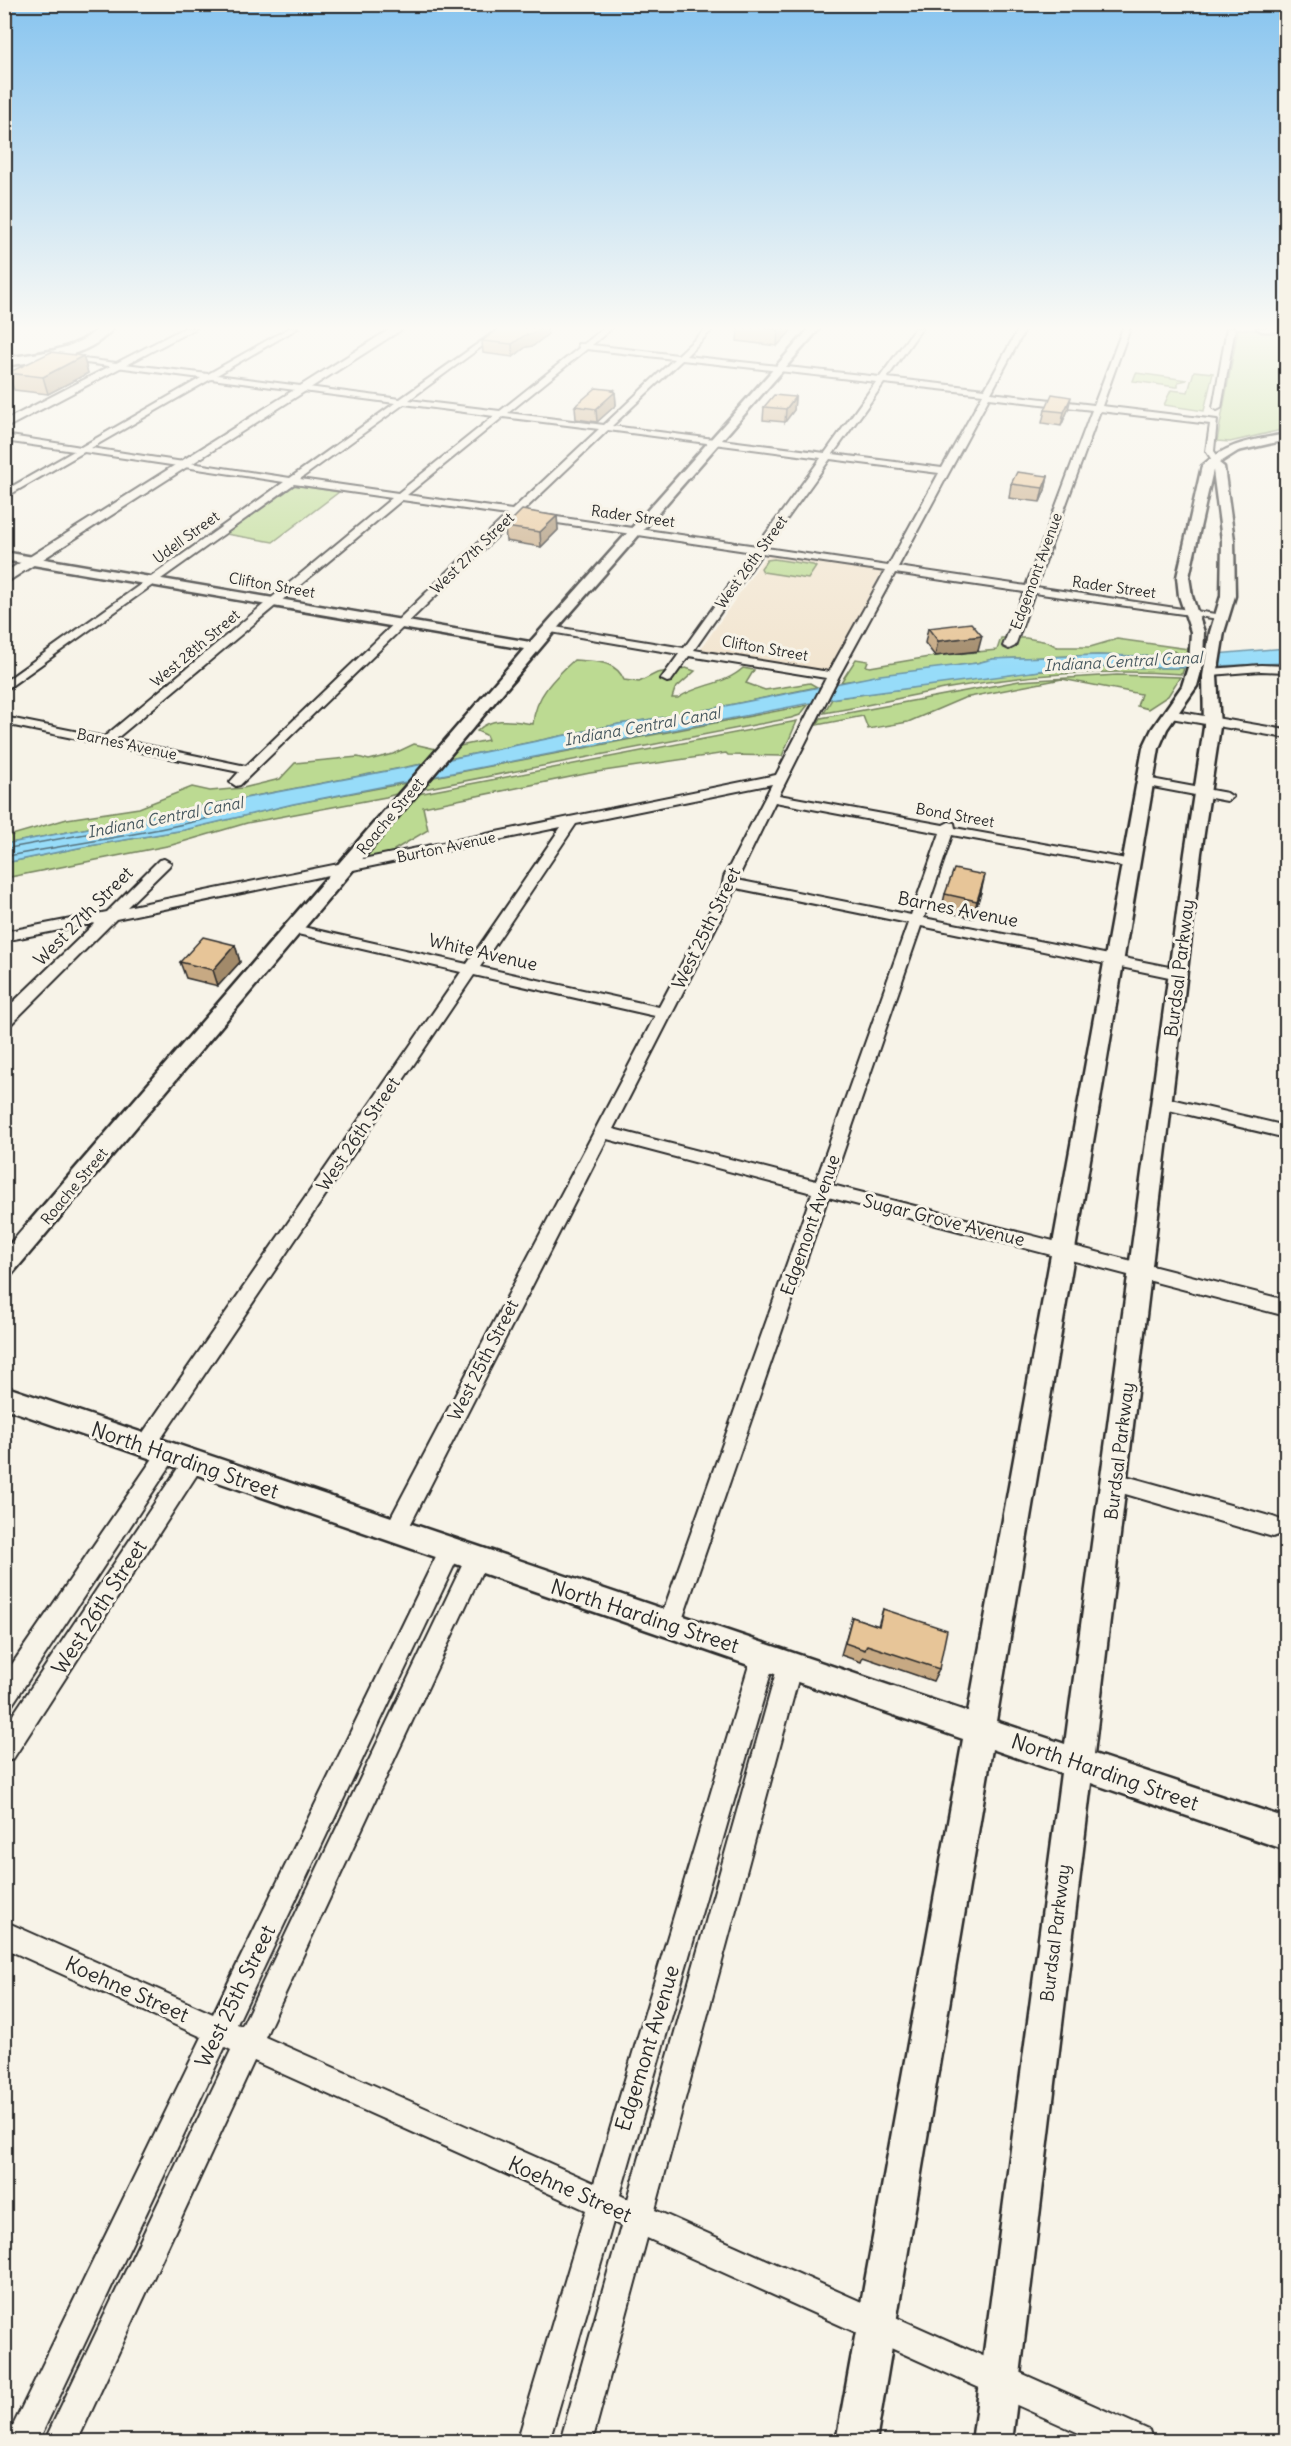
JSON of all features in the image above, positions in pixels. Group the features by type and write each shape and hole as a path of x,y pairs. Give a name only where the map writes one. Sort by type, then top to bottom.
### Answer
{"main road":[{"path":"4,580 220,442"}],"street":[{"name":"Rader Street","path":"31,442 1222,618"},
{"path":"4,495 96,442"},
{"name":"Udell Street","path":"4,688 342,442"},
{"name":"West 28th Street","path":"107,740 466,442"},
{"name":"West 27th Street","path":"236,782 591,442"},
{"name":"Roache Street","path":"4,1268 549,628 715,442"},
{"path":"716,442 945,471"},
{"name":"West 26th Street","path":"667,679 836,442"},
{"name":"West 25th Street","path":"395,1532 663,1014 833,678 961,442"},
{"name":"Edgemont Avenue","path":"1009,646 1084,442"},
{"path":"1211,442 1210,452 1214,461"},
{"path":"856,2442 1153,741 1169,714 1186,692 1194,674 1198,648 1197,631 1184,595 1184,577 1208,466 1228,450 1264,442"},
{"name":"Burdsal Parkway","path":"992,2442 1212,722 1211,670 1214,647 1228,596 1228,540 1218,467 1214,461"},
{"name":"Clifton Street","path":"4,556 534,647"},
{"name":"Clifton Street","path":"549,628 833,678"},
{"path":"1211,670 1287,669"},
{"path":"1169,714 1287,734"},
{"name":"Barnes Avenue","path":"4,720 249,770"},
{"name":"Burton Avenue","path":"4,937 782,778"},
{"path":"1146,782 1227,797"},
{"name":"Bond Street","path":"772,798 948,828 1132,864"},
{"name":"West 26th Street","path":"4,1697 168,1454 471,969 571,822"},
{"name":"Edgemont Avenue","path":"670,1623 948,828"},
{"name":"West 27th Street","path":"4,1021 164,863"},
{"name":"Barnes Avenue","path":"730,883 1179,974"},
{"name":"White Avenue","path":"294,929 663,1014"},
{"path":"1162,1103 1287,1132"},
{"name":"Sugar Grove Avenue","path":"602,1132 1287,1308"},
{"name":"North Harding Street","path":"4,1397 476,1560 670,1623 1287,1834"},
{"name":"West 26th Street","path":"4,1750 168,1454"},
{"path":"1115,1482 1273,1527"},
{"name":"West 25th Street","path":"21,2442 450,1551"},
{"name":"West 25th Street","path":"60,2442 476,1560"},
{"name":"Edgemont Avenue","path":"533,2442 601,2202 764,1655"},
{"name":"Edgemont Avenue","path":"576,2442 790,1665"},
{"name":"Koehne Street","path":"4,1934 1137,2442"}],"shaded area":[{"path":"766,555 882,572 828,671 700,650"}],"green space":[{"path":"295,485 339,492 273,542 226,534"},
{"path":"774,559 816,567 808,579 763,572 761,568 767,560"},
{"path":"1001,638 1026,638 1048,642 1057,647 1090,647 1117,639 1188,649 1186,657 1155,657 1177,653 1175,651 1143,657 1098,655 993,659 841,682 856,659 868,661 866,666 870,667 935,656 997,650"},
{"path":"574,660 609,665 620,673 624,680 639,682 657,673 686,668 695,671 675,689 672,698 678,698 728,678 743,668 754,670 746,683 765,690 810,683 817,687 449,759 460,746 488,740 486,735 477,731 489,723 503,721 533,724 538,705 547,688"},
{"path":"1092,667 1088,668 1091,670 1106,667 1184,668 1182,674 1124,672 1007,679 824,713 832,699 836,698 1016,673"},
{"path":"1117,675 1180,677 1168,696 1148,709 1137,706 1141,694 1062,679 964,698 908,722 868,729 863,716 817,725 821,718 1019,681"},
{"path":"808,705 800,715 791,718 423,789 434,777"},
{"path":"797,721 782,756 728,755 726,753 590,773 423,807 428,830 394,850 395,855 369,858 366,856 418,794"},
{"path":"414,744 436,749 422,764 5,844 5,837 67,819 139,808 192,787 210,791 243,788 280,779 295,763 358,757 369,760 393,754"},
{"path":"406,783 396,794 386,797 247,823 172,845 5,878 5,863 184,830 293,804"}],"water":[{"name":"Indiana Central Canal","path":"1286,648 1286,663 1177,668 1092,667 1047,670 836,698 293,804 184,830 5,863 5,844 880,675 993,659 1098,655 1181,657"}],"building":[{"path":"1017,472 1048,476 1043,488 1011,484"},
{"path":"522,510 557,516 540,532 505,527"},
{"path":"971,623 982,636 938,641 928,628"},
{"path":"954,869 985,875 977,901 945,894"},
{"path":"203,937 235,945 213,970 180,962"},
{"path":"883,1609 947,1630 939,1669 867,1645 865,1650 845,1643 852,1617 879,1626"}]}
